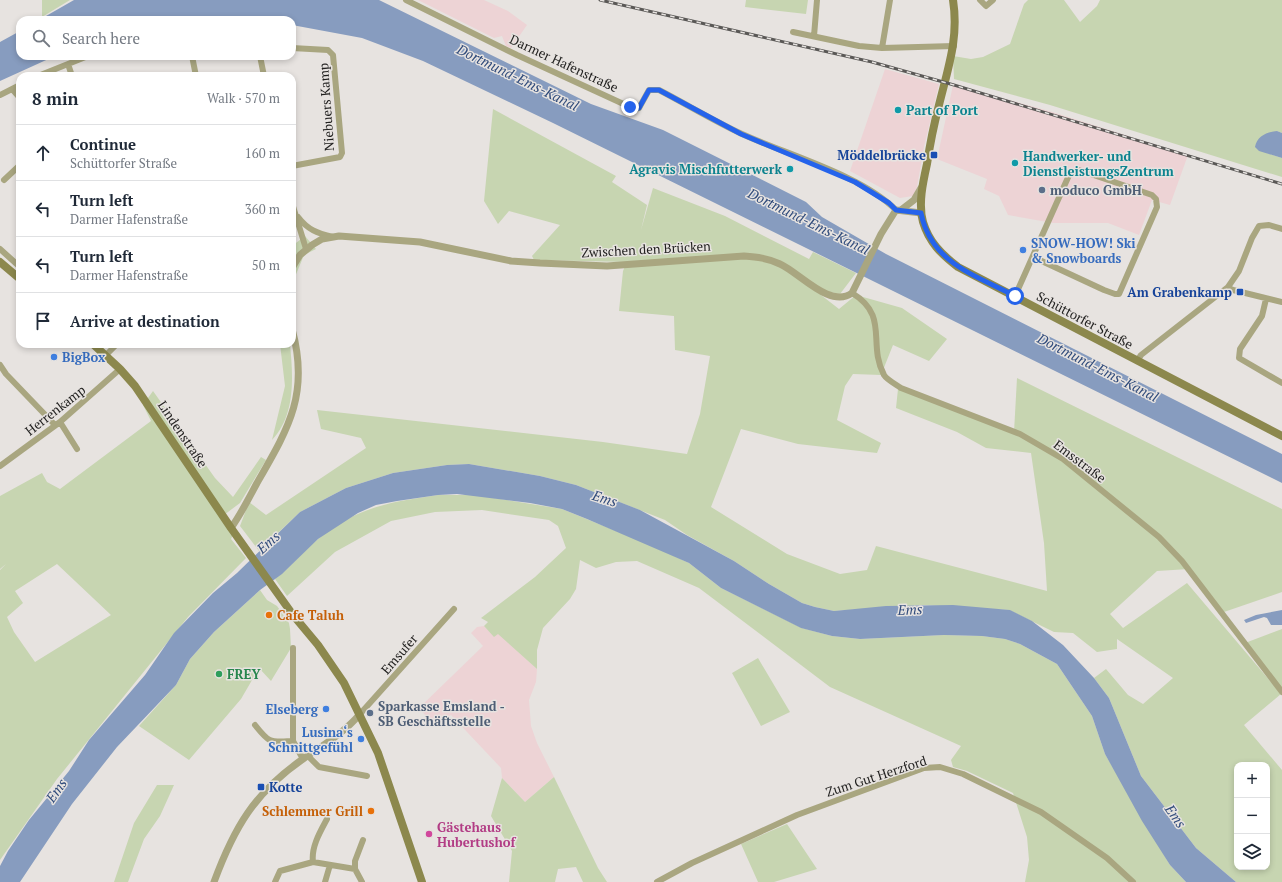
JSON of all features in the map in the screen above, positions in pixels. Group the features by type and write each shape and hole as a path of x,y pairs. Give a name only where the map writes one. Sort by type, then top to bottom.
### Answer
{"main road":[{"name":"Schüttorfer Straße","path":"953,0 956,24 954,46 939,105 922,187 921,213 931,241 941,254 958,267 1282,436"},
{"path":"0,262 16,276"},
{"name":"Lindenstraße","path":"98,348 120,369 159,419 232,528 282,599 318,645 344,684 378,753 422,882"}],"street":[{"name":"Darmer Hafenstraße","path":"406,0 517,56 630,107 639,108 649,90 659,90 741,134 855,182 899,210 921,213"},
{"path":"814,36 817,0"},
{"path":"882,48 890,0"},
{"path":"980,0 986,6 993,0"},
{"path":"793,32 882,48 954,46"},
{"name":"Niebuers Kamp","path":"296,48 328,50 333,54 342,156 296,165"},
{"path":"48,72 78,60"},
{"path":"193,60 195,72"},
{"path":"261,60 263,72"},
{"path":"68,64 71,72"},
{"path":"0,95 16,87"},
{"path":"12,89 16,94"},
{"path":"4,180 16,169"},
{"path":"1015,296 1068,177 1073,171 1079,170 1152,195 1156,199 1157,207 1119,294 1115,294 1090,284 1033,257"},
{"path":"854,289 881,234 899,210 914,200 922,187"},
{"path":"296,214 305,226 313,232 333,237"},
{"path":"296,216 306,249"},
{"path":"1137,361 1141,355 1228,287 1239,270 1256,229 1263,225 1282,229"},
{"name":"Zwischen den Brücken","path":"296,263 306,249 322,240 333,237 397,239 511,261 540,263 607,266 744,256 758,257 789,268 822,292 833,298 845,297 854,289"},
{"path":"0,249 16,263"},
{"path":"1228,287 1233,290 1282,302"},
{"name":"Emsstraße","path":"854,289 866,302 873,313 876,326 877,355 885,376 902,388 1020,434 1063,459 1159,537 1182,561 1282,692"},
{"path":"1266,299 1262,316 1240,349 1239,358 1282,384"},
{"path":"106,355 113,348"},
{"path":"232,528 278,448 291,419 295,404 298,366 296,348"},
{"path":"0,365 6,374 58,423 77,449"},
{"name":"Herrenkamp","path":"0,466 58,423 120,369"},
{"path":"0,379 6,374"},
{"name":"Emsufer","path":"360,714 454,609"},
{"path":"293,648 293,741 305,757 319,767 367,776"},
{"path":"214,882 231,839 247,813 275,781 305,757 348,728 360,714"},
{"path":"255,725 267,740 272,742 293,741"},
{"name":"Zum Gut Herzford","path":"657,882 692,863 797,815 924,768 940,767 963,774 1041,812 1107,858 1133,882"},
{"path":"313,862 312,857 316,841 327,819"},
{"path":"362,882 355,869 355,862 363,840"},
{"path":"275,882 280,871 313,862 355,869"},
{"path":"325,882 330,865"}],"shaded area":[{"path":"418,0 484,0 508,11 527,25 511,48 506,46 502,36 494,38"},
{"name":"Part of Port","path":"885,69 939,84 924,147 917,187 913,196 900,198 850,171"},
{"path":"953,85 1049,111 1188,155 1170,205 1152,200 1139,235 1108,223 1053,223 1008,215 999,196 984,189 987,179 937,159"},
{"path":"484,626 494,636 498,633 537,669 536,682 529,700 531,726 537,743 554,777 525,802 502,778 501,768 451,715 439,724 433,724 419,708 483,646 471,633 477,627"}],"green space":[{"path":"42,0 70,0 44,16 42,16"},
{"path":"746,0 808,0 806,14 745,7"},
{"path":"1028,0 1064,0 1080,22 1097,6 1100,0 1282,0 1282,133 1277,131 1267,153 1282,158 1282,177 1050,105 954,79 953,56 971,59 983,57 1010,44 1024,4"},
{"path":"493,109 616,176 612,182 647,205 641,230 653,188 725,216 809,259 813,252 856,273 840,294 829,292 803,281 839,309 856,295 902,308 947,339 929,361 893,345 881,375 853,374 845,386 837,420 881,443 877,453 798,444 741,429 711,507 787,554 840,574 867,570 876,546 1047,591 1044,543 1031,453 986,448 957,432 896,408 898,389 1014,432 1017,378 1282,509 1282,592 1224,612 1189,569 1157,571 1110,614 1123,628 1187,583 1281,694 1244,725 1282,770 1282,882 1236,882 1196,848 1141,776 1109,698 1094,678 1106,669 1128,695 1143,704 1173,678 1117,639 1117,649 1097,652 1073,633 1054,632 1009,610 923,605 834,611 815,607 802,603 769,584 734,561 687,535 665,520 576,485 540,476 469,464 447,465 393,473 346,488 300,512 259,551 240,526 249,502 266,515 366,448 361,438 321,429 317,410 603,442 687,454 700,414 710,356 675,350 674,316 619,311 623,271 627,262 534,260 532,256 560,225 509,211 498,224 484,201"},
{"path":"305,236 316,249 304,255 296,274 296,243"},
{"path":"280,348 290,348 292,382 289,407 280,430 272,440 285,386"},
{"path":"153,391 215,478 233,497 261,457 266,460 240,503 224,515 235,531 231,539 246,558 188,617 57,779 0,860 0,570 6,564 0,569 0,496 42,473 47,482 60,489 151,421 143,405","holes":["57,564 111,615 35,662 14,632 7,617 23,603 15,591"]},
{"path":"438,495 476,495 562,509 653,546 689,563 721,588 802,628 832,636 860,639 944,635 982,636 1005,639 1020,644 1057,664 1092,716 1105,754 1170,865 1186,882 1025,882 1029,860 1027,837 1013,793 967,771 953,767 951,760 961,746 830,687 699,588 637,561 616,562 596,568 580,560 576,589 570,599 543,628 537,650 537,669 498,634 494,637 484,626 488,622 481,618 535,577 566,548 558,526 549,520 482,510 435,512 391,521 335,552 287,596 275,579 318,539 332,528 346,520 360,513 389,504 404,500"},
{"name":"FREY","path":"260,590 267,600 277,606 289,623 291,648 271,681 259,668 241,699 189,760 139,726 176,685 190,659 214,632"},
{"path":"1282,629 1282,689 1245,643"},
{"path":"758,658 790,712 761,726 732,673"},
{"path":"554,777 598,868 607,882 583,882 576,867 558,869 555,882 509,882 512,851 491,816 502,778 525,802"},
{"path":"157,785 174,785 160,816 144,839 128,882 114,882 134,823"},
{"path":"787,824 817,869 774,882 758,882 741,844"}],"water":[{"name":"Dortmund-Ems-Kanal","path":"74,0 379,0 591,104 663,130 806,202 822,217 886,254 1282,454 1282,483 553,123 423,61 362,38 296,26 296,16 46,16"},
{"path":"16,33 16,60 46,60 20,72 16,72 16,74 0,81 0,42"},
{"path":"1277,131 1282,133 1282,158 1259,151 1255,147 1260,137 1270,132"},
{"name":"Ems","path":"469,464 540,476 576,485 640,510 734,561 802,603 815,607 834,611 886,606 953,605 1010,610 1032,621 1063,645 1094,678 1109,698 1141,776 1196,848 1236,882 1186,882 1170,865 1142,821 1105,754 1092,716 1057,664 1020,644 1005,639 982,636 944,635 860,639 832,636 801,628 721,588 689,563 562,509 530,503 457,494 438,495 376,505 358,513 318,539 282,574 260,590 214,632 190,659 176,685 117,747 72,804 20,882 0,882 0,866 8,851 29,820 69,771 89,740 145,675 174,633 213,593 237,573 300,512 346,488 393,473 447,465"},
{"path":"1282,610 1282,625 1271,625 1267,618 1264,617 1246,623 1244,620 1256,615"}],"railway":[{"path":"600,0 872,62 954,85 1282,184"}],"place":[{"name":"Part of Port","path":"898,110"},
{"name":"Möddelbrücke","path":"934,155"},
{"name":"Handwerker- und DienstleistungsZentrum","path":"1015,163"},
{"name":"Agravis Mischfutterwerk","path":"790,169"},
{"name":"moduco GmbH","path":"1042,190"},
{"name":"SNOW-HOW! Ski & Snowboards","path":"1023,250"},
{"name":"Am Grabenkamp","path":"1240,292"},
{"name":"BigBox","path":"54,357"},
{"name":"Cafe Taluh","path":"269,615"},
{"name":"FREY","path":"219,674"},
{"name":"Elseberg","path":"326,709"},
{"name":"Sparkasse Emsland - SB Geschäftsstelle","path":"370,713"},
{"name":"Lusina‘s Schnittgefühl","path":"361,739"},
{"name":"Kotte","path":"261,787"},
{"name":"Schlemmer Grill","path":"371,811"},
{"name":"Gästehaus Hubertushof","path":"429,834"}],"route":[{"path":"630,107 635,109 639,108 649,90 659,90 741,134 855,182 889,203 896,210 921,213 931,241 941,254 958,267 1015,296"}]}
